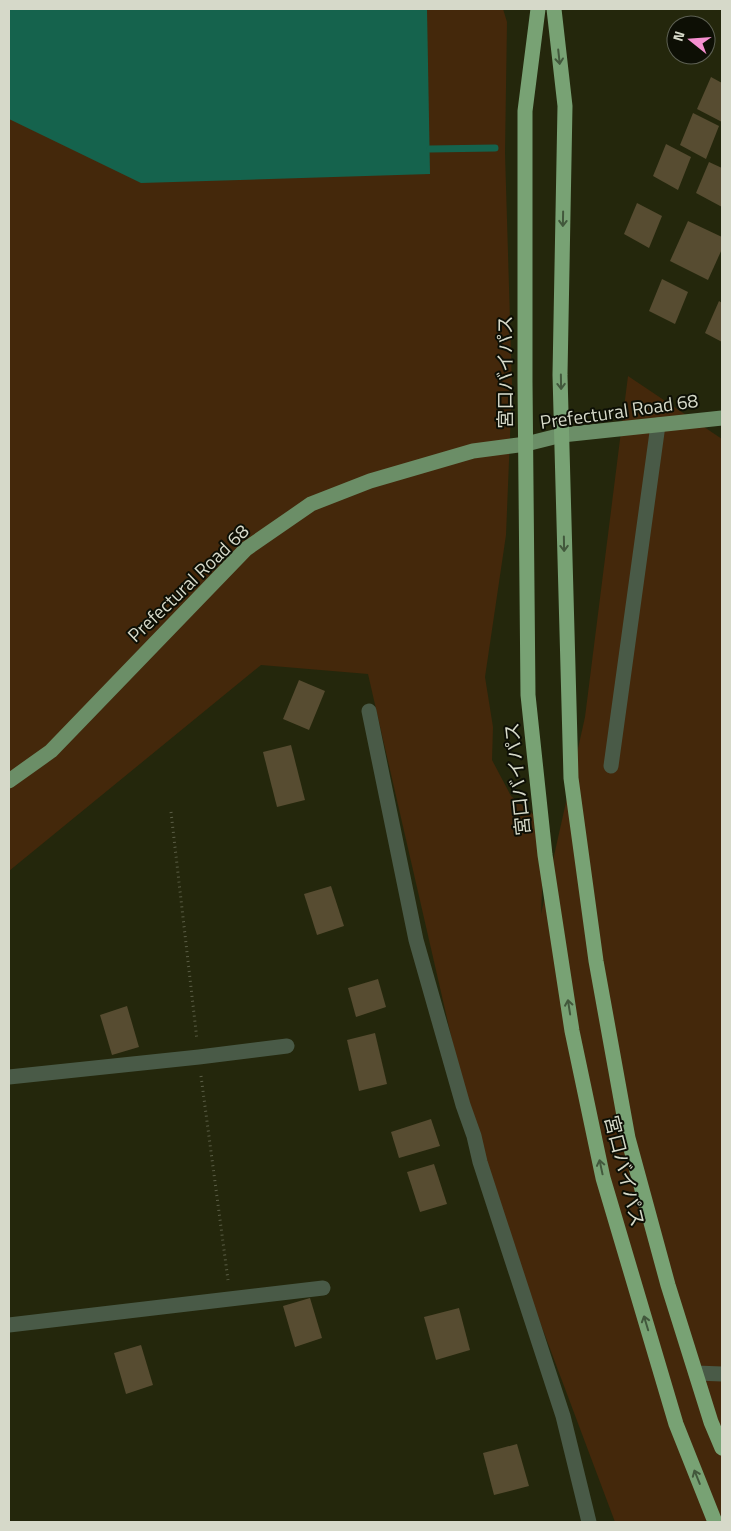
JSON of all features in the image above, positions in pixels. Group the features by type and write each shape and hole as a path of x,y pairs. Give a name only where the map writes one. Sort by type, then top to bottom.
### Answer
{"highway":[{"name":"宮口バイパス","path":"538,9 525,111 528,695 545,855 572,1030 606,1188 676,1424 715,1522"},
{"name":"宮口バイパス","path":"554,9 565,106 560,375 571,778 595,951 628,1138 668,1284 711,1422 722,1448"}],"main road":[{"name":"Prefectural Road 68","path":"9,781 51,751 246,549 311,504 370,481 473,451 526,444 562,436 722,418"}],"street":[{"path":"611,766 658,425"},
{"path":"369,711 416,940 480,1162 563,1416 589,1522"},
{"path":"9,1077 287,1046"},
{"path":"9,1325 323,1288"},
{"path":"696,1373 722,1374"}],"path":[{"path":"171,812 199,1057 231,1299"}],"shaded area":[{"path":"9,9 503,9 507,22 505,153 512,387 506,535 485,677 493,727 492,760 511,796 545,824 541,914 585,717 628,376 722,439 722,1522 615,1522 480,1162 368,674 261,665 9,871"},
{"path":"9,9 427,9 430,174 141,183 9,119"}],"building":[{"path":"711,77 722,83 722,122 697,109"},
{"path":"693,113 719,126 706,159 680,145"},
{"path":"666,144 691,157 678,190 653,176"},
{"path":"709,162 722,168 722,207 696,193"},
{"path":"637,203 662,216 649,248 624,234"},
{"path":"688,221 722,237 722,249 708,280 670,261"},
{"path":"662,279 688,292 675,324 649,311"},
{"path":"719,301 722,303 722,342 705,333"},
{"path":"299,680 325,691 309,730 283,719"},
{"path":"291,745 305,800 277,807 263,752"},
{"path":"331,886 344,926 317,935 304,894"},
{"path":"378,979 386,1007 356,1017 348,988"},
{"path":"127,1006 139,1047 112,1055 100,1015"},
{"path":"375,1033 387,1084 359,1091 347,1040"},
{"path":"431,1119 440,1146 399,1158 391,1132"},
{"path":"434,1164 447,1204 420,1212 407,1172"},
{"path":"310,1298 322,1338 295,1347 283,1306"},
{"path":"459,1308 470,1350 436,1360 424,1317"},
{"path":"141,1345 153,1385 126,1394 114,1353"},
{"path":"517,1444 529,1486 494,1495 483,1453"}],"waterway":[{"path":"430,149 495,148"}]}
